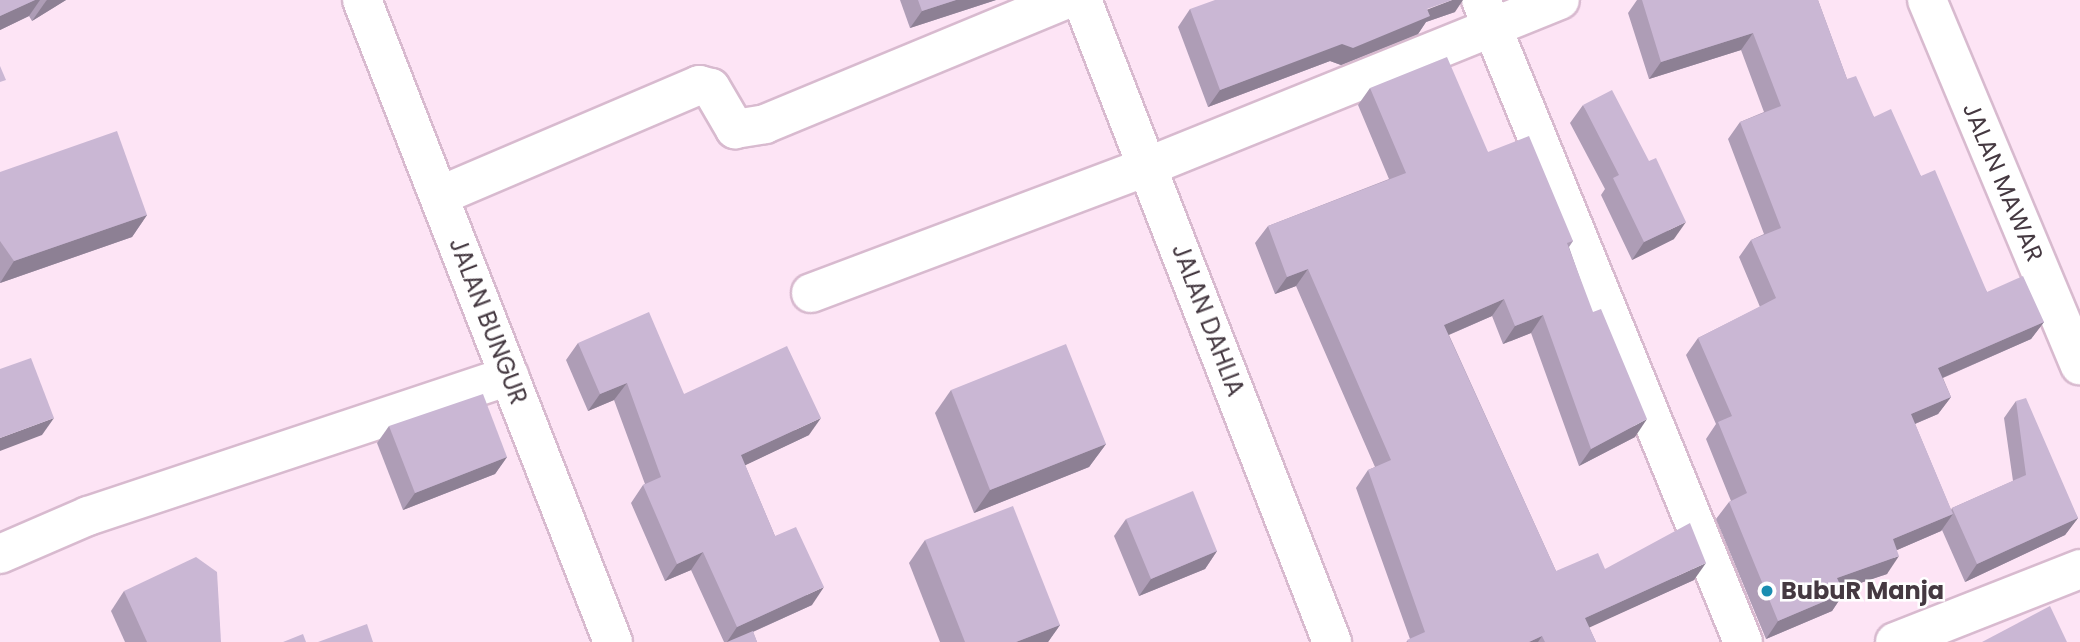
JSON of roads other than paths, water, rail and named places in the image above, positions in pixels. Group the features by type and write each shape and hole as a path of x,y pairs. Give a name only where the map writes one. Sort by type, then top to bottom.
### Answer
{"street":[{"name":"JALAN BUNGUR","path":"362,0 613,642"},
{"path":"439,196 699,85 711,88 735,129 765,124 1065,0"},
{"name":"JALAN DAHLIA","path":"1082,0 1149,166 1332,642"},
{"path":"811,293 1149,166 1487,14 1560,0"},
{"name":"JALAN MAWAR","path":"1927,0 2066,292 2080,365"},
{"path":"1487,14 1743,642"},
{"path":"0,554 89,516 509,376"},
{"path":"1895,642 2080,569"}],"place":[{"name":"BubuR Manja","path":"1767,591"}]}
